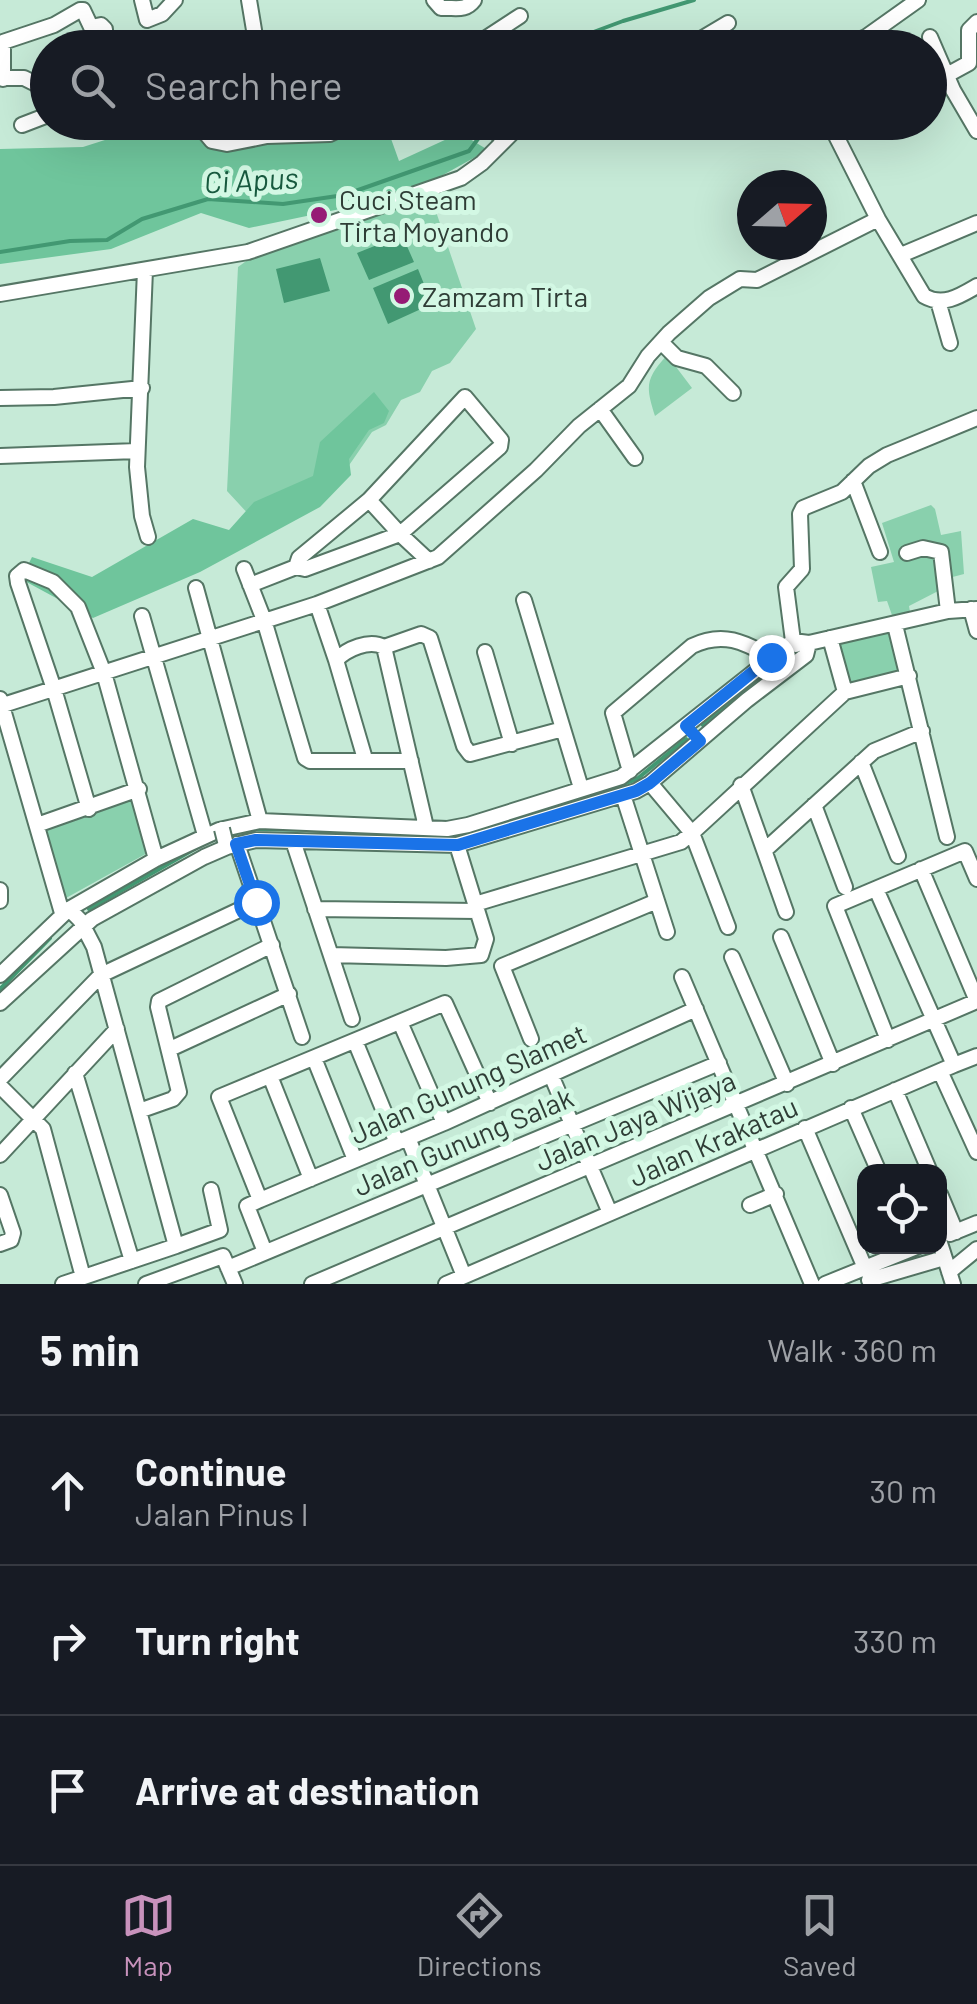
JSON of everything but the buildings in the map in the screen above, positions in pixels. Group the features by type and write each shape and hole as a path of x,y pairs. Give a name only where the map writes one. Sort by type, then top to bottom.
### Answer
{"street":[{"path":"142,0 147,20 162,14 174,0"},
{"path":"249,0 254,30"},
{"path":"434,0 441,8 460,9 474,0"},
{"path":"876,30 918,0"},
{"path":"39,30 84,10 91,27 106,30"},
{"path":"499,30 520,16"},
{"path":"977,22 970,30 970,62 947,76 977,131"},
{"path":"716,30 728,23"},
{"path":"30,33 3,42 2,79 30,81"},
{"path":"22,125 30,122"},
{"path":"214,140 218,144 242,140"},
{"path":"0,294 248,252 460,178 482,163 500,140"},
{"path":"838,140 878,220 924,296 938,302 977,286"},
{"path":"176,1246 94,948 73,916 37,826 1,704 264,620 319,611 429,562 487,515 579,426 636,378 648,356 723,287 740,279 757,280 878,220"},
{"path":"900,256 977,223"},
{"path":"145,270 137,451 142,516 148,536"},
{"path":"938,302 950,344"},
{"path":"662,342 676,358 706,366 732,393"},
{"path":"0,398 142,388"},
{"path":"250,585 400,534 500,447 498,434 469,399 461,400 369,500 299,558 296,567"},
{"path":"600,410 635,458"},
{"path":"793,642 786,586 802,569 800,514 810,503 842,492 887,455 977,418"},
{"path":"0,456 137,451"},
{"path":"853,481 880,552"},
{"path":"369,500 429,562"},
{"path":"907,553 923,548 940,552 948,611"},
{"path":"244,569 264,620 305,758 411,761"},
{"path":"89,809 18,583 17,576 24,570 52,582 78,607 104,673 156,860"},
{"path":"196,588 260,821"},
{"path":"524,600 582,788"},
{"path":"0,1003 73,916 260,821 447,829 468,825 621,777 746,700 808,649 830,638 948,611 974,609 977,630"},
{"path":"319,611 365,760"},
{"path":"142,616 222,838 256,902 302,1037"},
{"path":"895,625 947,837"},
{"path":"384,647 420,634 430,638 466,752 470,754 563,729"},
{"path":"630,771 613,713 692,646 730,638 771,657"},
{"path":"830,638 846,692"},
{"path":"793,642 808,649"},
{"path":"0,975 73,916 156,860 222,838 458,845 650,783 692,733 771,657 793,642"},
{"path":"336,660 356,647 377,643 384,647 426,828"},
{"path":"485,652 512,744"},
{"path":"315,910 476,907 680,842 846,692 908,676"},
{"path":"766,849 874,750 922,731"},
{"path":"861,762 898,856"},
{"path":"650,783 692,833 728,927"},
{"path":"741,785 786,912"},
{"path":"37,826 139,790"},
{"path":"623,794 668,932"},
{"path":"814,805 845,887"},
{"path":"293,842 352,1019"},
{"path":"331,955 477,956 484,952 486,940 458,845"},
{"path":"888,1040 835,906 965,850 977,878"},
{"path":"921,870 977,1001"},
{"path":"876,888 934,1019 977,1152"},
{"path":"0,890 0,902"},
{"path":"83,1278 45,1135 35,1118 0,1082 101,975 256,902"},
{"path":"531,1038 502,970 505,963 657,902"},
{"path":"781,937 833,1064"},
{"path":"139,1111 173,1099 179,1092 159,1001 272,945"},
{"path":"732,957 787,1084"},
{"path":"682,976 812,1284"},
{"path":"170,1050 289,994"},
{"name":"Jalan Jaya Wijaya","path":"312,1284 977,1001"},
{"path":"265,1252 247,1206 260,1200 218,1097 445,1003 490,1102"},
{"name":"Jalan Gunung Slamet","path":"260,1200 444,1123 696,1008"},
{"path":"400,1022 444,1123"},
{"path":"0,1155 117,1029"},
{"path":"355,1041 426,1183 464,1276"},
{"name":"Jalan Krakatau","path":"446,1284 977,1056"},
{"path":"314,1058 355,1160"},
{"name":"Jalan Gunung Salak","path":"228,1268 719,1062"},
{"path":"76,1073 132,1261"},
{"path":"552,1075 610,1214"},
{"path":"270,1076 311,1179"},
{"path":"895,1090 927,1164"},
{"path":"852,1108 875,1164"},
{"path":"805,1128 867,1274"},
{"path":"63,1284 220,1230 212,1190"},
{"path":"750,1205 776,1194"},
{"path":"0,1195 14,1233 11,1240 0,1244"},
{"path":"945,1259 970,1228 947,1202"},
{"path":"825,1284 977,1249"},
{"path":"867,1274 902,1254"},
{"path":"146,1284 179,1278 223,1256 235,1284"}],"shaded area":[{"path":"105,140 391,140 399,161 445,140 472,140 488,150 407,195 249,228 201,213 111,249 0,264 0,149 83,147"},
{"path":"419,192 431,197 476,329 450,363 432,371 420,392 401,400 386,425 372,432 332,490 264,531 227,491 238,267 270,244"},
{"path":"402,235 414,262 369,280 357,253"},
{"path":"320,258 330,291 284,303 276,269"},
{"name":"Zamzam Tirta","path":"418,269 432,304 388,324 373,288"},
{"path":"667,355 692,388 655,416 649,383"},
{"path":"374,392 389,411 384,423 369,430 349,459 351,475 320,507 200,572 93,618 21,579 32,557 92,577 193,519 229,530 254,502 313,476 320,442"},
{"path":"931,505 941,535 961,531 964,574 945,579 944,588 909,606 910,612 893,618 887,601 878,602 871,567 894,562 882,523"},
{"path":"895,625 909,676 845,692 830,638"},
{"path":"136,795 151,851 66,898 44,829"}],"waterway":[{"name":"Ci Apus","path":"599,30 694,0"},
{"name":"Ci Apus","path":"0,252 70,241 107,240 142,219 208,199 283,204 344,195 469,151 477,140"},
{"path":"703,725 787,655"},
{"path":"592,795 637,779 686,739"},
{"path":"519,816 577,799"},
{"path":"252,829 317,830"},
{"path":"89,909 198,847"},
{"path":"0,989 50,938"}],"place":[{"name":"Cuci Steam Tirta Moyando","path":"319,215"},
{"name":"Zamzam Tirta","path":"402,296"}],"route":[{"path":"256,902 236,844 256,840 458,845 636,791 700,741 686,726 771,657"}]}
